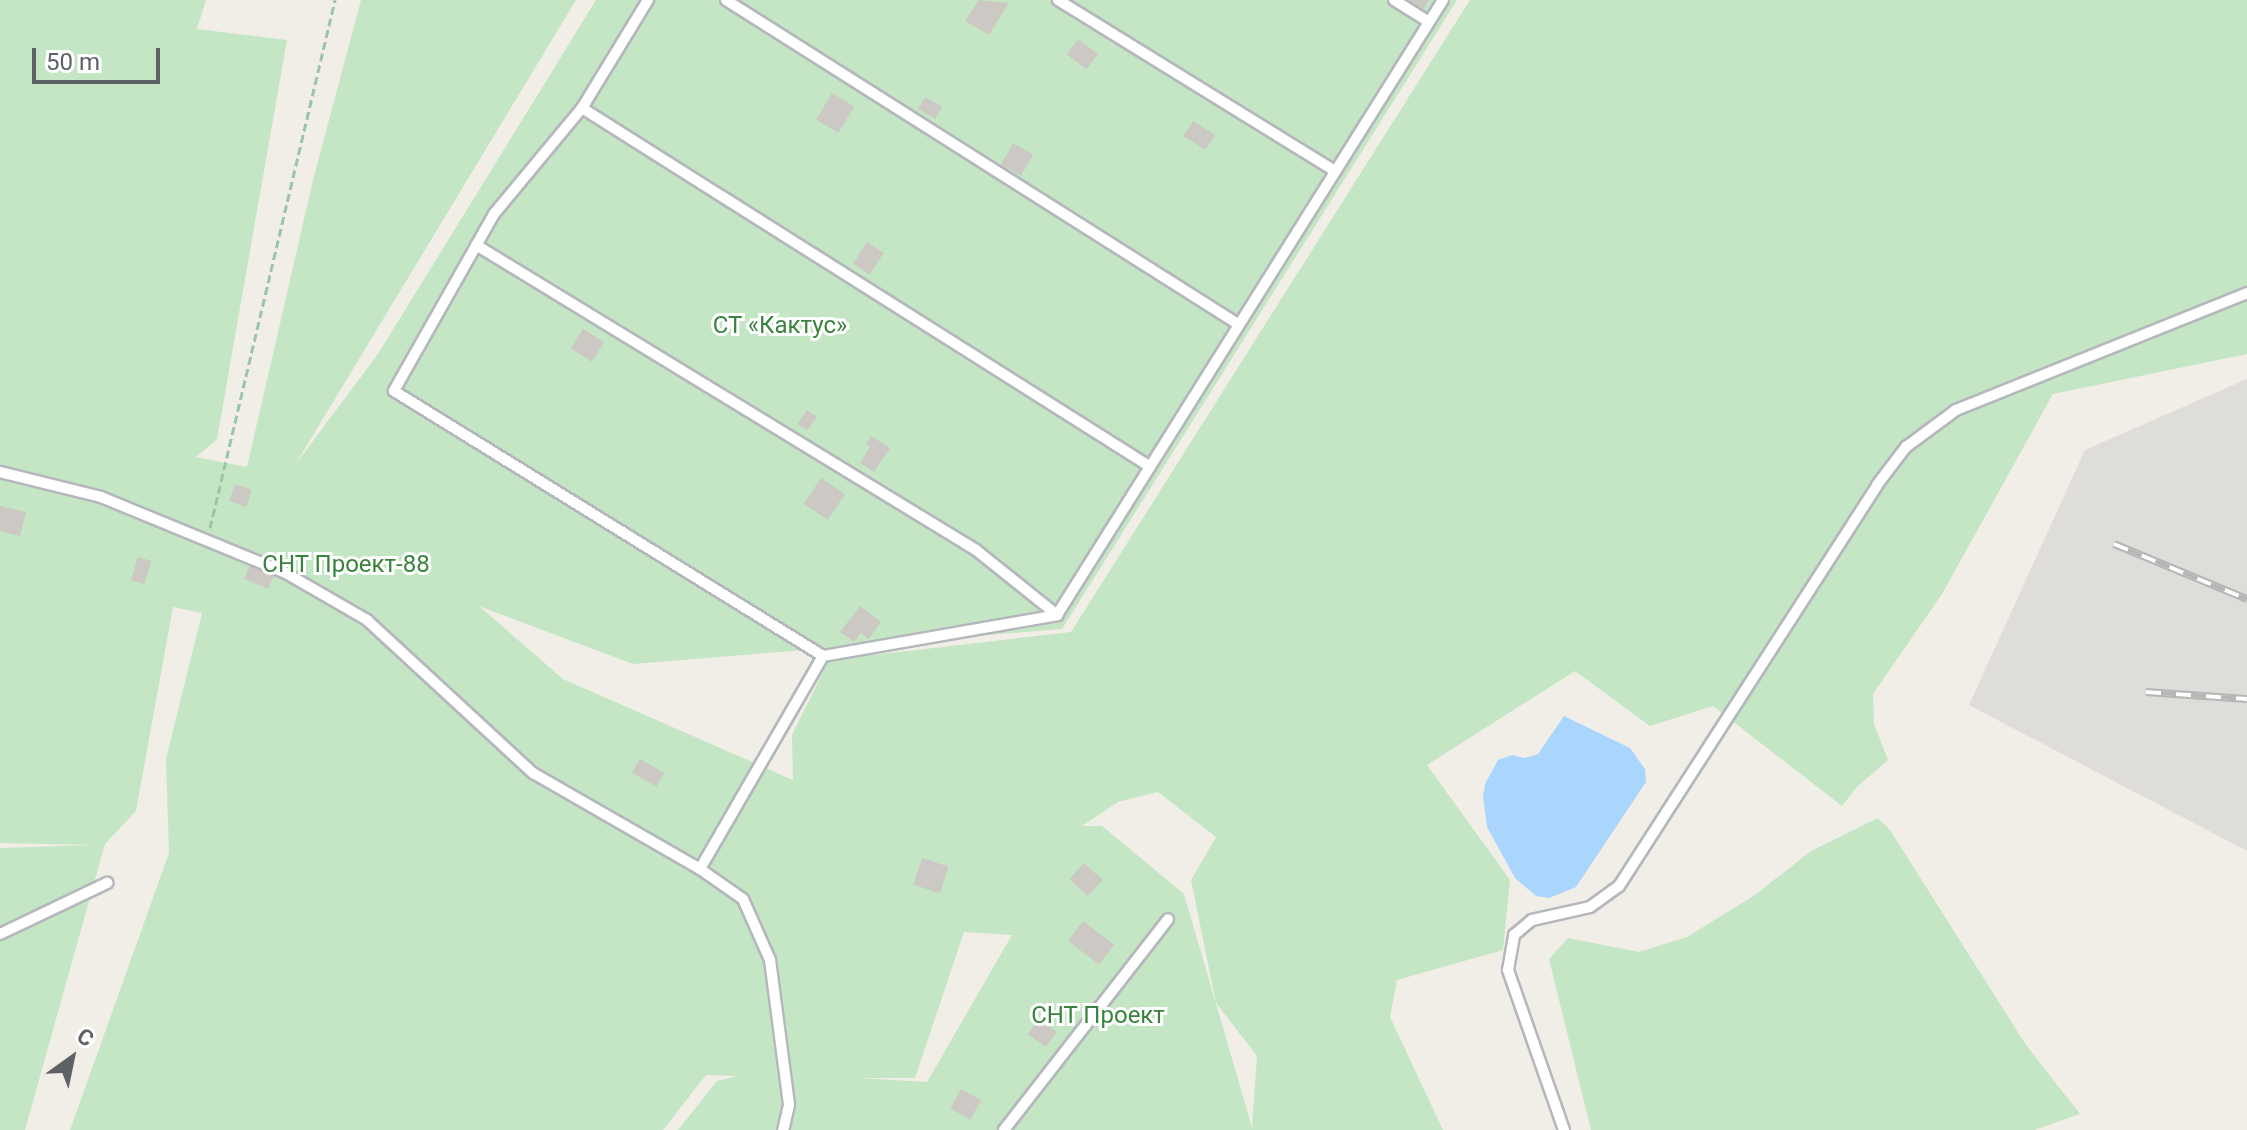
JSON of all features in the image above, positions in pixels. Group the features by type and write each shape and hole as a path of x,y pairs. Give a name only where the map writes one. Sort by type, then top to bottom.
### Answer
{"lane":[{"path":"648,0 582,108 494,214 394,391 823,656 1057,615 1443,0"},
{"path":"726,0 1238,324"},
{"path":"1058,0 1335,171"},
{"path":"1394,0 1429,22"},
{"path":"582,108 1149,466"},
{"path":"476,245 976,550 1057,615"},
{"path":"1564,1130 1508,970 1514,935 1532,920 1590,907 1619,886 1877,485 1906,447 1956,410 2247,293"},
{"path":"0,472 101,497 284,572 367,620 533,773 700,869 743,899 770,960 789,1105 783,1130"},
{"path":"700,869 823,656"},
{"path":"0,934 107,883"},
{"path":"1004,1130 1168,919"}],"path":[{"path":"207,539 335,0"}],"shaded area":[{"path":"2247,379 2247,851 1969,705 2085,450"}],"green space":[{"path":"0,0 206,0 197,29 287,40 217,439 196,457 247,467 314,176 361,0 576,0 295,465 378,354 596,0 1457,0 1062,629 633,664 479,606 563,679 793,780 792,735 829,660 1071,632 1470,0 2247,0 2247,354 2053,394 1942,594 1873,694 1874,724 1888,760 1856,788 1842,806 1713,706 1650,726 1575,671 1427,765 1510,880 1503,950 1397,980 1390,1017 1443,1130 678,1130 717,1081 737,1076 706,1075 663,1130 70,1130 169,853 166,759 202,613 173,607 136,811 105,844 25,1130 0,1130 0,848 93,845 0,843","holes":["1158,792 1216,837 1191,880 1216,1003 1257,1056 1252,1127 1184,894 1102,826 1082,826 1118,802","964,932 1012,935 927,1082 860,1078 915,1078"]},
{"path":"1878,818 1890,830 2026,1045 2080,1114 2034,1130 1591,1130 1549,959 1568,938 1639,952 1687,937 1755,895 1811,851"}],"water":[{"path":"1564,716 1630,748 1645,769 1646,782 1576,887 1549,898 1536,896 1515,878 1487,827 1483,797 1485,784 1498,760 1512,755 1525,758 1538,754"}],"building":[{"path":"979,0 1009,3 989,35 965,21"},
{"path":"1408,0 1429,0 1424,9"},
{"path":"1078,39 1098,54 1087,69 1067,54"},
{"path":"832,93 854,106 838,133 816,120"},
{"path":"925,97 942,107 935,119 918,109"},
{"path":"1193,121 1215,135 1206,150 1183,136"},
{"path":"1013,143 1033,154 1021,176 1001,165"},
{"path":"867,242 884,253 870,275 853,264"},
{"path":"583,329 604,342 592,362 571,349"},
{"path":"807,410 817,417 807,431 797,424"},
{"path":"871,436 890,448 874,472 860,463 870,447 866,444"},
{"path":"821,478 845,494 828,520 804,504"},
{"path":"235,484 252,490 246,507 229,501"},
{"path":"0,506 26,512 20,536 0,531"},
{"path":"138,557 151,561 144,584 131,580"},
{"path":"250,565 274,575 268,589 244,579"},
{"path":"860,606 881,622 869,639 861,633 854,642 840,632"},
{"path":"640,759 664,773 656,787 632,773"},
{"path":"922,858 949,867 940,893 913,885"},
{"path":"1084,863 1103,880 1088,896 1069,879"},
{"path":"1083,921 1114,944 1099,964 1068,941"},
{"path":"1039,1019 1057,1032 1046,1047 1028,1034"},
{"path":"961,1089 981,1100 970,1119 950,1108"}],"railway":[{"path":"2114,544 2247,599"},
{"path":"2146,692 2247,699"}],"park label":[{"name":"СТ «Кактус»","path":"780,326"},
{"name":"СНТ Проект-88","path":"346,565"},
{"name":"СНТ Проект","path":"1098,1016"}]}
